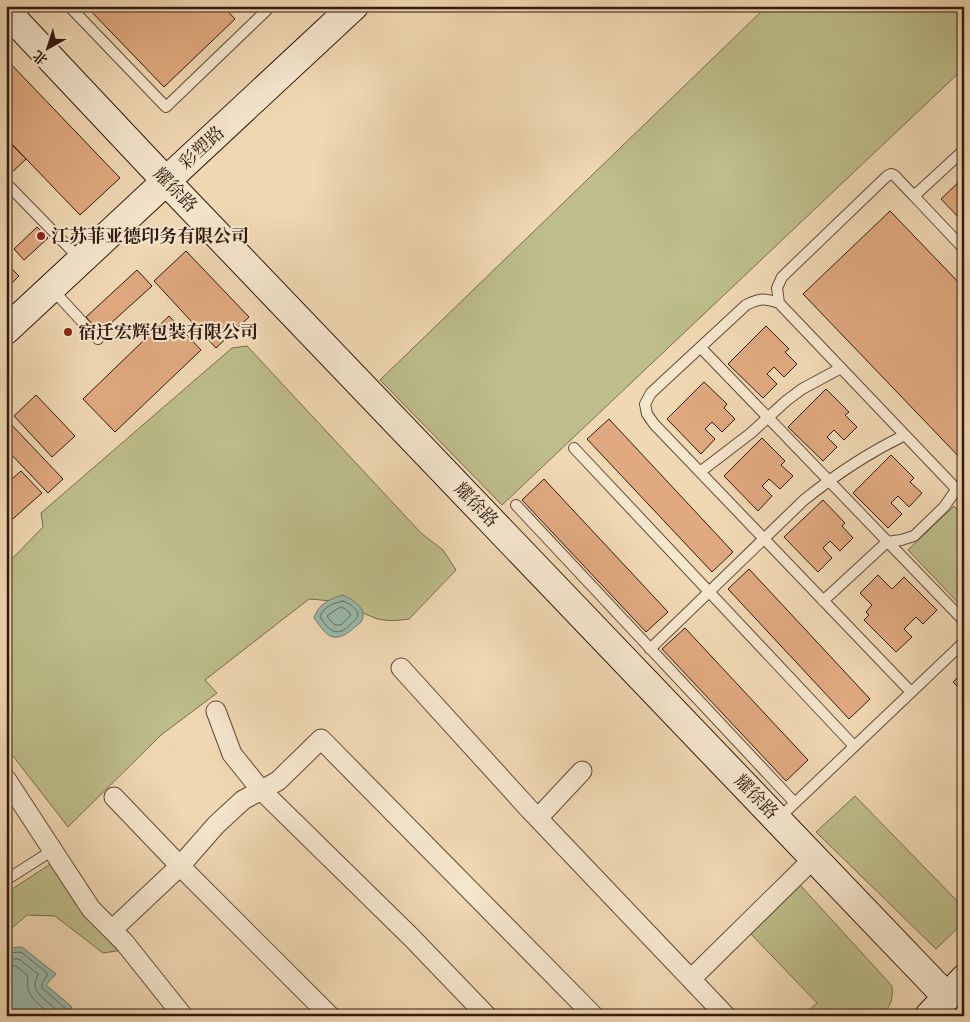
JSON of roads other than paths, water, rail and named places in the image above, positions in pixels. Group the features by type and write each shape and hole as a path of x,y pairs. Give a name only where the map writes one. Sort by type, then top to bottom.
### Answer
{"street":[{"name":"彩塑路","path":"6,330 354,6"},
{"name":"耀徐路","path":"6,11 166,181 786,811 814,858 952,1002"},
{"path":"401,668 538,818 726,1016"},
{"path":"216,711 232,754 261,790 412,938 487,1016"},
{"path":"112,930 180,866 216,825 244,800 278,781 322,738 594,1016"},
{"path":"538,818 582,771"},
{"path":"6,779 91,909 124,942 183,1016"},
{"path":"114,797 330,1016"},
{"path":"691,979 814,858"}],"lane":[{"path":"69,6 166,107 268,7"},
{"path":"914,196 964,150"},
{"path":"779,303 777,288 782,277 891,174 964,249"},
{"path":"8,185 81,260"},
{"path":"51,288 98,338"},
{"path":"823,601 887,542 914,536 960,493 779,303 767,299 756,300 746,305 651,393 645,404 647,414 654,424 823,601 911,692"},
{"path":"700,348 964,621"},
{"path":"700,472 745,439 767,417 802,389 841,368"},
{"path":"650,649 804,500 828,480 864,457 905,435"},
{"path":"574,448 854,746"},
{"path":"516,505 650,649 786,811 964,642"},
{"path":"6,880 53,850"}],"water":[{"path":"343,595 358,605 363,613 363,617 361,622 347,634 337,637 330,636 314,618 318,609 325,603"},
{"path":"22,947 56,974 46,985 71,1006 74,1016 6,1016 6,948"}],"place":[{"name":"江苏菲亚德印务有限公司","path":"41,236"},
{"name":"宿迁宏辉包装有限公司","path":"68,332"}]}
